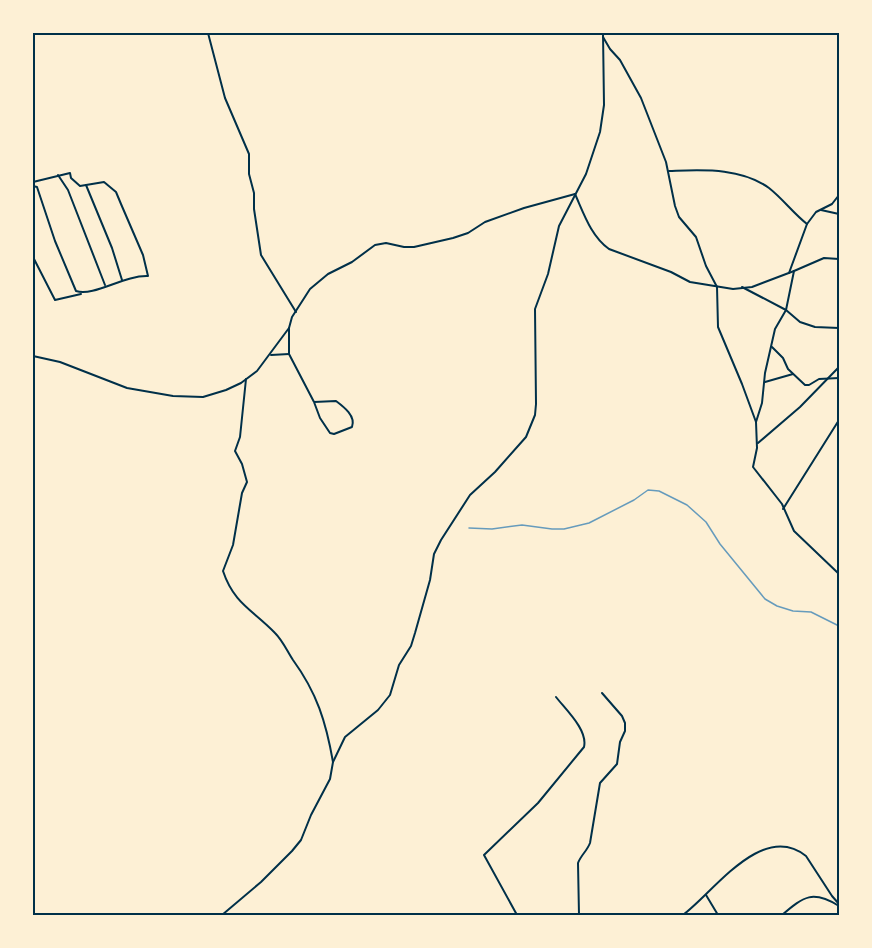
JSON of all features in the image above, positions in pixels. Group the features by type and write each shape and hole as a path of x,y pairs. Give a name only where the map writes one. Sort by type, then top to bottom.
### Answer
{"street":[{"path":"208,33 225,98 249,153 249,174 254,193 261,255 296,312"},
{"path":"603,35 641,98 659,140 675,206 680,217 696,237 705,266 717,287 718,327 736,367 756,422"},
{"path":"222,915 261,882 297,846 330,779 333,762 345,737 378,710 390,695 399,665 411,646 430,580 434,554 448,527 470,495 495,472 526,437 535,415 536,404 535,309 548,274 559,226 586,174 600,132 604,105 603,35"},
{"path":"668,171 709,170 751,178 770,189 807,224"},
{"path":"33,257 55,300 93,291 105,285 137,276 147,276 139,246 116,192 105,182 76,184 70,173 33,184 37,188 76,291 82,293"},
{"path":"58,175 68,190 105,285"},
{"path":"86,185 112,248 122,280"},
{"path":"314,402 336,401 351,416 352,427 345,432 332,434 320,418 289,354 289,328 292,316 317,281 352,262 375,245 386,243 404,248 453,238 468,233 485,222 575,194"},
{"path":"575,194 596,236 609,249 690,282 733,289 752,287 824,258 839,259"},
{"path":"788,273 807,224 813,215 832,204 839,195"},
{"path":"821,210 839,214"},
{"path":"794,271 786,310 777,322 771,345 756,422 757,444 753,467 782,504 794,531 839,574"},
{"path":"742,287 786,310 804,323 815,327 839,328"},
{"path":"33,356 60,362 127,388 173,396 203,397 226,390 257,371 289,328"},
{"path":"771,345 783,358 786,366 805,385 819,379 839,378"},
{"path":"270,355 289,354"},
{"path":"757,444 800,407 839,367"},
{"path":"765,382 793,374"},
{"path":"246,379 240,437 235,451 247,482 242,494 233,545 223,571 232,593 249,612 276,634 313,689 320,707 333,762"},
{"path":"783,509 839,420"},
{"path":"579,915 578,863 581,855 588,850 590,843 600,783 617,764 620,742 625,731 622,716 602,693"},
{"path":"517,915 484,855 538,803 584,747 586,742 582,731 556,697"},
{"path":"683,915 749,857 768,847 779,846 806,856 839,905"},
{"path":"706,895 718,915"},
{"path":"782,915 812,896 825,898 839,905"}],"waterway":[{"path":"469,528 492,529 522,525 564,529 589,523 634,500 648,490 659,491 687,505 706,522 720,544 765,599 793,611 811,612 839,626"}]}
